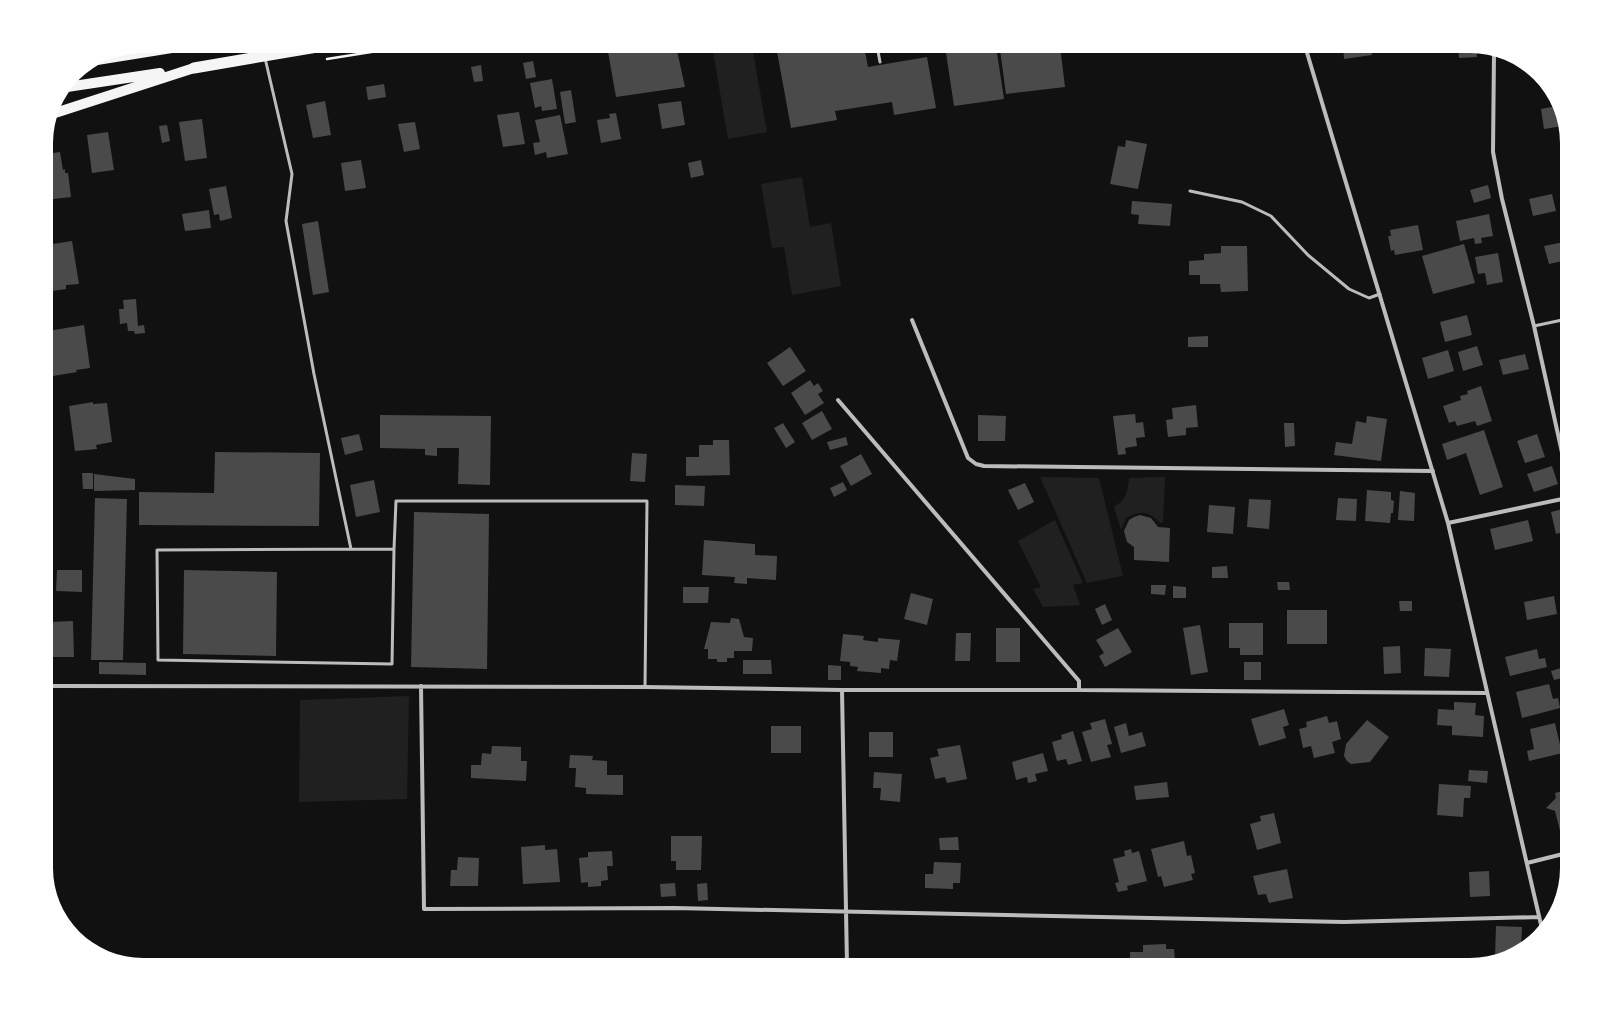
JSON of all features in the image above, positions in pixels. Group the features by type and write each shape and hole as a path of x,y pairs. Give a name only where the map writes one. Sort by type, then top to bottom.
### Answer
{"highway":[{"path":"194,68 282,53"}],"main road":[{"path":"119,57 137,54"},
{"path":"74,85 194,68"},
{"path":"59,112 130,87 194,68"}],"street":[{"path":"1307,53 1448,523 1541,923"},
{"path":"1494,56 1493,152 1502,199 1534,326 1560,443"},
{"path":"912,320 968,458 976,464 984,466 1433,470"},
{"path":"838,400 1079,681 1079,690"},
{"path":"1448,523 1560,499"},
{"path":"53,686 645,687 842,690 1487,693"},
{"path":"421,686 424,909 674,908 1344,922 1539,917"},
{"path":"842,690 846,958"},
{"path":"1527,863 1560,855"}],"lane":[{"path":"878,53 880,62"},
{"path":"264,56 292,174 286,221 314,374 351,549"},
{"path":"1190,192 1242,202 1271,216 1308,255 1349,289 1369,298 1380,294"},
{"path":"1534,326 1560,320"},
{"path":"394,549 157,550 158,660 392,664 396,501 647,501 645,687"}],"path":[{"path":"322,60 366,53"}],"shaded area":[{"path":"713,53 753,53 767,132 728,139"},
{"path":"802,177 810,227 831,223 841,286 792,295 784,247 772,248 761,184"},
{"path":"1040,477 1099,478 1123,576 1087,583"},
{"path":"1165,477 1163,523 1159,522 1149,514 1139,513 1126,518 1121,530 1114,507 1126,495 1129,478"},
{"path":"1055,520 1083,583 1073,585 1080,605 1043,607 1033,589 1041,587 1018,541"},
{"path":"409,696 407,799 299,802 300,700"}],"building":[{"path":"608,53 678,53 685,87 616,97"},
{"path":"777,53 865,53 868,67 927,57 936,108 894,115 892,102 835,111 837,120 791,128"},
{"path":"946,53 997,53 1004,99 954,106"},
{"path":"1000,53 1061,53 1065,87 1006,94"},
{"path":"1344,53 1372,53 1372,55 1344,59"},
{"path":"1459,53 1477,54 1477,57 1459,58"},
{"path":"533,61 536,77 526,79 523,63"},
{"path":"481,65 483,81 474,82 471,67"},
{"path":"552,79 557,109 542,111 541,106 535,108 530,83"},
{"path":"384,84 386,97 368,100 366,87"},
{"path":"571,90 576,122 565,124 560,92"},
{"path":"325,101 331,135 313,138 306,105"},
{"path":"681,101 685,125 662,129 658,104"},
{"path":"1552,107 1558,127 1544,129 1541,109"},
{"path":"519,112 525,144 503,147 497,115"},
{"path":"616,113 621,139 601,143 597,120 610,118 609,114"},
{"path":"560,115 568,154 547,158 546,152 535,155 533,143 540,142 535,120"},
{"path":"202,119 207,158 185,161 179,122"},
{"path":"415,122 420,149 404,152 398,124"},
{"path":"167,125 170,141 162,143 159,126"},
{"path":"108,132 114,170 92,173 87,135"},
{"path":"1126,140 1147,144 1138,189 1110,184 1118,146 1125,147"},
{"path":"60,152 63,170 65,169 65,173 68,173 71,197 53,199 53,153"},
{"path":"361,160 366,188 345,191 341,163"},
{"path":"701,160 704,175 691,178 688,163"},
{"path":"1488,185 1491,198 1474,203 1470,190"},
{"path":"226,186 232,218 220,221 219,214 214,215 209,189"},
{"path":"1552,194 1556,211 1533,216 1529,199"},
{"path":"1132,201 1172,204 1170,226 1138,224 1139,215 1131,214"},
{"path":"209,210 211,228 185,231 182,214"},
{"path":"1489,214 1493,236 1481,238 1482,243 1475,244 1474,238 1460,241 1456,221"},
{"path":"318,221 329,292 313,295 302,224"},
{"path":"1418,225 1423,250 1395,255 1394,250 1391,251 1388,236 1391,236 1390,230"},
{"path":"72,241 79,284 66,285 66,289 53,291 53,244"},
{"path":"1560,243 1560,262 1549,264 1544,246"},
{"path":"1464,244 1475,283 1433,294 1422,256"},
{"path":"1221,246 1247,246 1248,291 1221,292 1220,284 1200,284 1200,275 1189,275 1189,261 1204,260 1204,254 1221,253"},
{"path":"1498,253 1503,282 1487,285 1485,273 1478,274 1475,257"},
{"path":"136,299 138,326 144,325 145,333 135,334 134,331 128,331 127,323 120,324 119,309 124,309 123,300"},
{"path":"1467,315 1472,335 1445,342 1440,322"},
{"path":"84,325 90,368 53,376 53,330"},
{"path":"1208,336 1208,347 1188,347 1188,337"},
{"path":"1477,346 1483,365 1463,371 1458,352"},
{"path":"790,347 806,371 783,386 767,363"},
{"path":"1448,350 1454,371 1428,379 1422,358"},
{"path":"1525,354 1529,369 1503,375 1499,360"},
{"path":"810,380 814,386 818,383 823,391 818,394 824,403 805,415 791,393"},
{"path":"1481,386 1492,421 1477,426 1475,421 1457,426 1455,421 1449,423 1443,406 1461,400 1460,396 1468,394 1467,391"},
{"path":"93,402 93,404 107,403 112,442 96,445 97,449 75,451 69,406"},
{"path":"1196,405 1198,427 1186,428 1186,435 1168,437 1166,420 1173,419 1172,408"},
{"path":"822,411 832,429 812,440 802,423"},
{"path":"1135,414 1136,423 1143,422 1145,437 1136,438 1137,446 1125,448 1126,454 1118,455 1113,416"},
{"path":"380,415 491,416 490,485 458,484 459,448 437,448 437,456 425,455 425,449 380,448"},
{"path":"978,415 1006,416 1005,441 978,441"},
{"path":"1367,416 1387,419 1381,461 1334,455 1336,442 1352,444 1356,421 1366,423"},
{"path":"783,423 795,442 786,448 774,428"},
{"path":"1284,423 1294,423 1295,446 1285,447"},
{"path":"1484,430 1503,487 1480,495 1466,453 1447,460 1442,444"},
{"path":"359,434 363,450 345,455 341,438"},
{"path":"1537,434 1545,457 1525,463 1517,441"},
{"path":"846,437 848,445 830,450 827,442"},
{"path":"713,440 729,440 730,475 686,476 686,457 699,457 699,445 713,445"},
{"path":"215,452 320,453 319,526 139,525 139,492 214,493"},
{"path":"632,453 647,454 645,482 630,481"},
{"path":"861,454 872,474 851,486 840,466"},
{"path":"1552,466 1558,484 1534,492 1527,474"},
{"path":"82,473 93,473 93,489 83,489"},
{"path":"94,474 135,479 135,490 94,491"},
{"path":"374,480 380,512 356,517 350,485"},
{"path":"843,482 847,490 834,497 830,488"},
{"path":"1025,483 1034,502 1018,510 1008,490"},
{"path":"675,485 705,486 704,506 675,505"},
{"path":"1367,490 1391,492 1391,500 1394,501 1390,523 1365,521"},
{"path":"1400,491 1415,493 1414,521 1398,520"},
{"path":"95,498 127,499 123,660 91,660"},
{"path":"1338,498 1357,499 1356,521 1336,520"},
{"path":"1249,499 1271,500 1269,529 1247,527"},
{"path":"1209,505 1235,507 1233,534 1207,532"},
{"path":"1560,510 1560,533 1556,534 1551,512"},
{"path":"414,512 489,514 487,669 411,667"},
{"path":"1140,515 1151,518 1158,527 1170,528 1169,562 1134,560 1134,547 1127,542 1124,531 1129,520"},
{"path":"1528,520 1533,541 1495,550 1490,529"},
{"path":"704,540 755,544 755,555 777,556 776,580 747,578 747,584 734,583 735,577 702,575"},
{"path":"1227,566 1228,578 1212,578 1212,567"},
{"path":"57,570 82,570 82,592 56,591"},
{"path":"184,570 277,572 276,656 183,654"},
{"path":"1277,582 1289,582 1290,590 1278,590"},
{"path":"1151,585 1166,585 1165,595 1151,594"},
{"path":"1173,586 1186,587 1186,598 1173,598"},
{"path":"683,587 709,587 708,603 683,603"},
{"path":"911,593 933,599 927,625 904,619"},
{"path":"1554,596 1557,614 1527,620 1524,602"},
{"path":"1399,601 1412,601 1412,611 1400,611"},
{"path":"1105,604 1112,620 1102,625 1095,609"},
{"path":"1287,610 1327,610 1327,644 1287,644"},
{"path":"731,618 739,619 744,637 753,638 752,651 734,651 734,658 727,658 727,662 717,662 717,659 708,659 708,649 704,649 711,622 730,623"},
{"path":"73,621 74,657 53,657 53,622"},
{"path":"1229,623 1263,623 1263,655 1240,655 1240,648 1229,648"},
{"path":"1200,625 1208,672 1191,675 1183,628"},
{"path":"996,628 1020,628 1020,662 996,662"},
{"path":"1118,628 1132,652 1105,667 1099,656 1104,653 1096,640"},
{"path":"956,633 971,633 970,661 955,661"},
{"path":"843,634 864,636 863,640 878,642 878,638 900,640 897,661 890,660 889,669 881,668 881,673 857,671 858,667 850,666 850,662 840,661"},
{"path":"1400,646 1401,673 1384,674 1383,647"},
{"path":"1425,648 1451,649 1449,677 1424,676"},
{"path":"1537,649 1539,659 1545,658 1547,667 1510,676 1505,657"},
{"path":"743,660 771,660 772,674 743,674"},
{"path":"99,662 146,663 146,675 99,674"},
{"path":"1244,662 1261,662 1261,680 1244,680"},
{"path":"828,665 841,666 841,680 828,680"},
{"path":"1560,668 1560,679 1554,680 1551,671"},
{"path":"1549,684 1553,699 1558,698 1560,708 1522,718 1516,692"},
{"path":"1454,702 1476,703 1475,715 1484,716 1483,737 1452,735 1452,726 1437,725 1438,709 1454,710"},
{"path":"1284,709 1289,725 1283,727 1286,738 1259,746 1251,719"},
{"path":"1327,716 1329,723 1337,721 1341,739 1332,742 1335,753 1314,758 1311,746 1303,748 1299,729 1307,727 1306,722"},
{"path":"1105,719 1112,744 1107,745 1111,757 1091,762 1082,732 1092,729 1090,723"},
{"path":"1367,720 1389,737 1370,762 1351,764 1344,756 1346,744"},
{"path":"1126,723 1129,736 1142,732 1146,746 1121,753 1114,727"},
{"path":"1555,723 1560,745 1560,754 1529,761 1527,751 1534,749 1530,729"},
{"path":"771,726 801,726 801,753 771,753"},
{"path":"1073,731 1082,761 1068,765 1066,759 1057,761 1052,742 1062,739 1061,735"},
{"path":"869,732 893,732 893,757 869,757"},
{"path":"960,745 967,779 947,783 945,777 935,779 930,758 939,756 937,749"},
{"path":"492,746 521,747 521,761 527,761 526,781 471,778 471,765 481,765 482,753 491,754"},
{"path":"1043,753 1048,771 1035,774 1037,781 1028,783 1027,777 1016,780 1012,762"},
{"path":"570,755 593,756 592,760 607,761 607,775 623,775 623,795 586,794 586,788 575,787 576,768 569,768"},
{"path":"1469,770 1488,771 1487,783 1468,781"},
{"path":"874,772 902,774 900,802 880,800 881,788 873,788"},
{"path":"1167,782 1169,797 1136,800 1134,786"},
{"path":"1439,784 1471,786 1470,798 1464,798 1463,817 1437,815"},
{"path":"1560,792 1560,831 1555,811 1546,808 1556,798 1555,793"},
{"path":"1274,813 1281,843 1257,850 1250,824 1261,821 1260,816"},
{"path":"671,836 702,836 701,870 676,870 676,861 671,861"},
{"path":"958,837 959,850 940,850 939,838"},
{"path":"1184,841 1187,856 1191,855 1195,873 1191,874 1193,880 1164,887 1161,876 1158,877 1151,849"},
{"path":"545,845 545,850 557,849 560,882 523,884 521,847"},
{"path":"1131,849 1132,853 1139,851 1147,881 1127,886 1128,890 1118,892 1115,883 1119,882 1113,859 1125,856 1124,851"},
{"path":"612,851 613,866 607,866 608,880 601,881 601,886 588,887 588,882 581,883 579,858 588,857 588,852"},
{"path":"458,857 479,858 478,886 450,886 451,870 457,870"},
{"path":"934,862 961,863 960,883 953,883 953,889 925,888 925,874 933,874"},
{"path":"1287,869 1293,898 1269,903 1266,894 1258,895 1253,876"},
{"path":"1489,871 1490,896 1470,897 1469,872"},
{"path":"675,883 676,896 661,897 660,884"},
{"path":"707,883 708,900 698,901 697,884"},
{"path":"1496,926 1522,927 1521,942 1515,946 1495,954"},
{"path":"1166,944 1166,949 1174,949 1175,958 1130,958 1130,952 1143,952 1143,945"}]}
